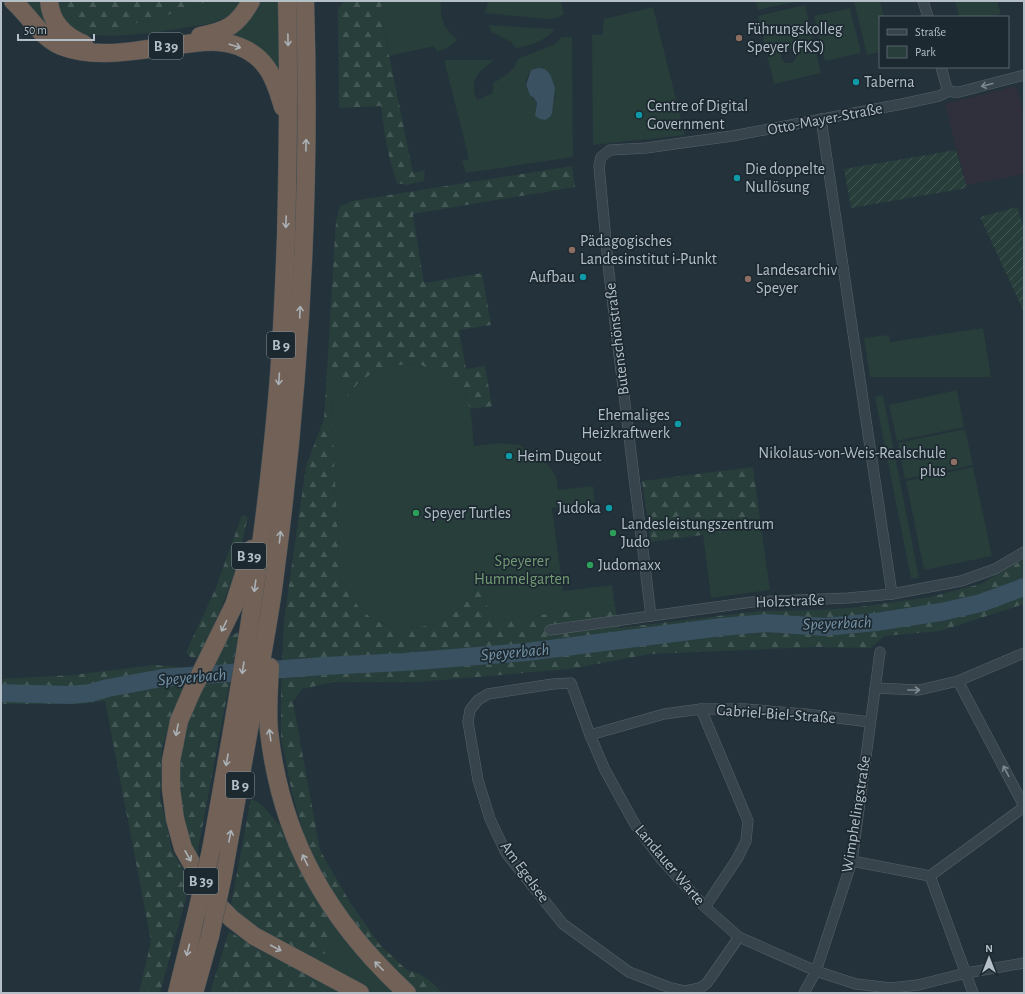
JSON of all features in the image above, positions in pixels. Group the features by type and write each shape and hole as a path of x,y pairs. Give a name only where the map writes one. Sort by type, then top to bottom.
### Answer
{"highway":[{"path":"49,1 51,16 58,27 65,34 76,41 88,45 105,46 196,37 215,33 226,29 236,22 252,1"},
{"name":"B 9","path":"194,993 210,936 223,875 254,695 247,642 266,506 277,399 283,308 287,183 288,1"},
{"name":"B 9","path":"275,576 296,379 301,302 305,184 305,1"},
{"path":"306,26 315,1"},
{"name":"B 39","path":"16,3 43,33 60,46 85,52 114,53 210,42 230,44 246,49 257,57 267,68 288,119"},
{"name":"B 39","path":"266,506 234,605 179,721 171,761 171,789 175,819 183,848 197,874 212,899 232,919 254,936 360,993"},
{"name":"B 39","path":"275,576 268,640 254,695 269,730 281,797 292,833 319,887 356,940 375,962 407,993"},
{"name":"B 9","path":"177,993 211,850 254,695"}],"street":[{"path":"923,1 928,16"},
{"path":"941,68 949,91"},
{"name":"Otto-Mayer-Straße","path":"601,156 610,150 646,148 732,136 821,119 939,96 949,91 959,92 1024,75"},
{"path":"821,119 892,594"},
{"name":"Butenschönstraße","path":"601,156 599,166 609,273 651,616"},
{"name":"Holzstraße","path":"550,630 752,602 848,598 892,594 961,581 995,569 1024,552"},
{"name":"Wimphelingstraße","path":"804,993 816,971 852,861 880,652"},
{"path":"875,688 918,690 958,681 1024,652"},
{"path":"852,861 930,876 1024,806 958,681"},
{"name":"Landauer Warte","path":"571,683 605,770 636,826 661,859 705,907 739,937 816,971 856,984 891,988 918,985 966,973 1024,963"},
{"name":"Am Egelsee","path":"571,683 553,684 488,694 478,700 470,710 468,722 478,780 490,819 506,852 563,924 629,972 668,987 685,992 700,988 707,982 739,937"},
{"path":"701,709 748,821 746,840 737,859 705,907"},
{"name":"Gabriel-Biel-Straße","path":"590,734 664,714 701,709 745,709 870,722"},
{"path":"930,876 972,993"}],"shaded area":[{"path":"538,68 545,69 550,74 555,88 552,113 550,117 545,120 535,116 537,103 530,95 526,85 531,70"},
{"path":"1016,86 1024,115 1024,174 966,185 945,104"}],"green space":[{"path":"25,1 42,1 50,29"},
{"path":"56,1 62,1 69,14 78,24 90,31 113,32 145,20 189,10 207,1 244,1 235,13 210,24 151,33 113,36 87,35 78,31 64,20 57,8"},
{"path":"62,1 207,1 189,10 145,20 113,32 90,31 78,24 69,14"},
{"path":"259,1 280,1 281,83 226,35"},
{"path":"344,1 381,1 384,30 413,173 425,170 424,181 407,185 397,183 387,145 381,106 339,108 338,9"},
{"path":"381,1 441,1 443,22 448,31 457,39 451,45 437,52 434,46 390,56 384,30"},
{"path":"489,1 561,1 564,14 557,18 547,19 484,13"},
{"path":"756,1 799,1 758,10"},
{"path":"854,1 880,1 884,16 879,16 879,52 867,55"},
{"path":"955,1 997,1 1001,14 993,16 959,16"},
{"path":"805,5 821,73 774,84 758,16","holes":["786,48 792,48 796,54 796,59 792,63 785,63 781,59 781,54"]},
{"path":"653,7 685,135 593,145 592,34 602,35 604,19"},
{"path":"850,8 861,53 825,61 814,16"},
{"path":"489,25 555,29 547,37 537,42 516,48 511,42 491,32"},
{"path":"562,37 572,37 573,157 466,173 462,161 469,159 444,60 494,60 480,72 474,81 477,100 493,93 493,83 511,71 518,59 555,44","holes":["538,68 555,97 552,103 552,113 536,109 537,103 526,84 531,70"]},
{"path":"956,150 967,188 851,208 844,169"},
{"path":"572,166 575,187 413,214 424,283 482,273 491,325 459,330 466,369 485,366 492,406 470,409 466,397 458,387 439,373 421,365 407,364 375,371 358,383 348,397 345,378 330,378 340,578 351,597 365,613 383,624 394,627 415,628 426,626 436,623 457,611 470,598 480,583 488,609 495,621 615,605 619,628 759,611 821,610 859,607 930,597 981,584 1024,559 1024,604 940,631 885,636 870,648 816,647 650,654 570,669 418,682 334,682 302,689 293,702 320,850 348,899 380,945 407,970 420,974 434,984 442,993 418,993 374,947 348,916 323,880 306,841 292,793 281,738 281,685 284,620 306,466 324,419 336,221 340,206 352,201"},
{"path":"1017,207 1024,226 1024,312 980,217"},
{"path":"983,328 991,377 870,377 864,338 889,335 890,342"},
{"name":"Speyer Turtles","path":"407,364 420,365 434,371 447,378 459,388 466,398 470,409 474,446 500,443 520,445 545,461 556,476 558,490 593,486 595,502 552,508 563,591 612,585 615,605 495,621 488,609 480,583 465,603 446,618 426,626 404,628 383,624 365,613 357,605 340,578 330,378 346,377 348,397 366,376 373,372 388,367"},
{"path":"957,390 964,427 897,441 889,405"},
{"path":"883,395 919,578 911,579 875,397"},
{"path":"965,429 973,465 905,479 898,443"},
{"path":"753,467 761,527 651,542 642,481"},
{"path":"973,467 992,556 924,570 906,481"},
{"path":"242,515 248,517 230,585 199,657 191,657 186,652 215,590"},
{"path":"761,527 770,590 711,598 703,535"},
{"path":"239,632 197,855 178,812 179,738 226,638"},
{"path":"154,665 193,668 176,707 162,748 160,797 172,850 190,883 160,993 139,993 151,941 105,701 79,704 1,704 1,679 73,675"},
{"path":"251,798 262,805 285,831 327,908 334,934 333,943 328,952 311,956 298,955 230,910"},
{"path":"327,908 399,993 373,993 298,955 334,934"},
{"path":"229,931 255,948 343,993 210,993"}],"waterway":[{"name":"Speyerbach","path":"1,693 70,695 90,693 108,688 162,678 324,666 404,662 527,652 721,627 766,623 825,627 876,622 941,612 981,603 1024,587"}],"place":[{"name":"Führungskolleg Speyer (FKS)","path":"739,38"},
{"name":"Taberna","path":"856,82"},
{"name":"Centre of Digital Government","path":"639,115"},
{"name":"Die doppelte Nullösung","path":"737,178"},
{"name":"Pädagogisches Landesinstitut i-Punkt","path":"572,250"},
{"name":"Aufbau","path":"583,277"},
{"name":"Landesarchiv Speyer","path":"748,279"},
{"name":"Ehemaliges Heizkraftwerk","path":"678,424"},
{"name":"Heim Dugout","path":"509,456"},
{"name":"Nikolaus-von-Weis-Realschule plus","path":"954,462"},
{"name":"Judoka","path":"609,508"},
{"name":"Speyer Turtles","path":"416,513"},
{"name":"Landesleistungszentrum Judo","path":"613,533"},
{"name":"Judomaxx","path":"590,565"}],"park label":[{"name":"Speyerer Hummelgarten","path":"522,570"}]}
